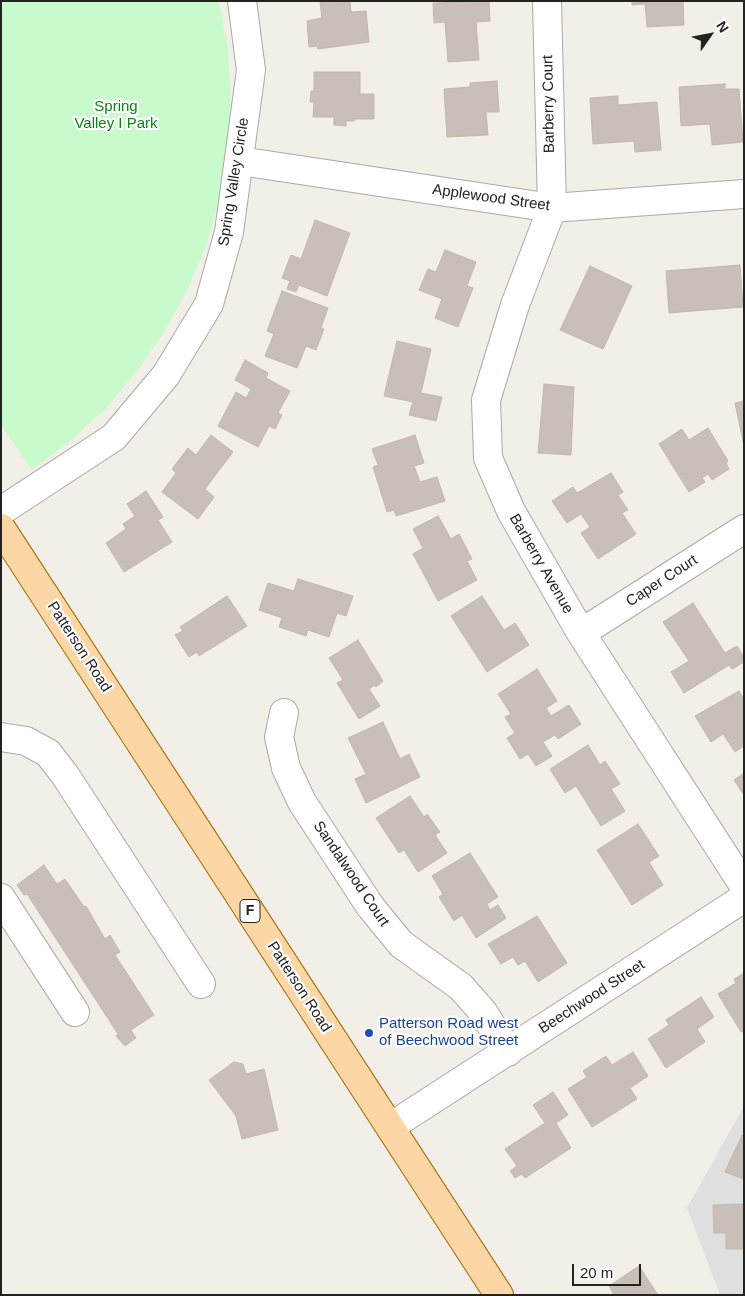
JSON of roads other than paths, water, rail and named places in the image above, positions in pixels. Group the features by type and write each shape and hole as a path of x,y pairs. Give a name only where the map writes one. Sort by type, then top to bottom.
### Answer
{"main road":[{"name":"Patterson Road","path":"1,528 499,1295"}],"street":[{"name":"Spring Valley Circle","path":"1,511 114,437 166,375 209,304 229,232 251,70 242,1"},
{"name":"Barberry Court","path":"547,1 552,208"},
{"name":"Applewood Street","path":"240,161 552,208 744,194"},
{"name":"Barberry Avenue","path":"552,208 515,305 486,400 488,458 511,511 581,633 744,886"},
{"name":"Caper Court","path":"581,633 744,529"},
{"name":"Sandalwood Court","path":"284,713 279,737 286,768 302,802 370,906 401,944 460,987 483,1012 508,1052"},
{"path":"1,737 26,742 48,753 65,775 201,984"},
{"path":"1,898 75,1012"},
{"name":"Beechwood Street","path":"390,1127 744,898"}],"place":[{"name":"Patterson Road west of Beechwood Street","path":"369,1033"}],"park label":[{"name":"Spring Valley I Park","path":"116,116"}]}
